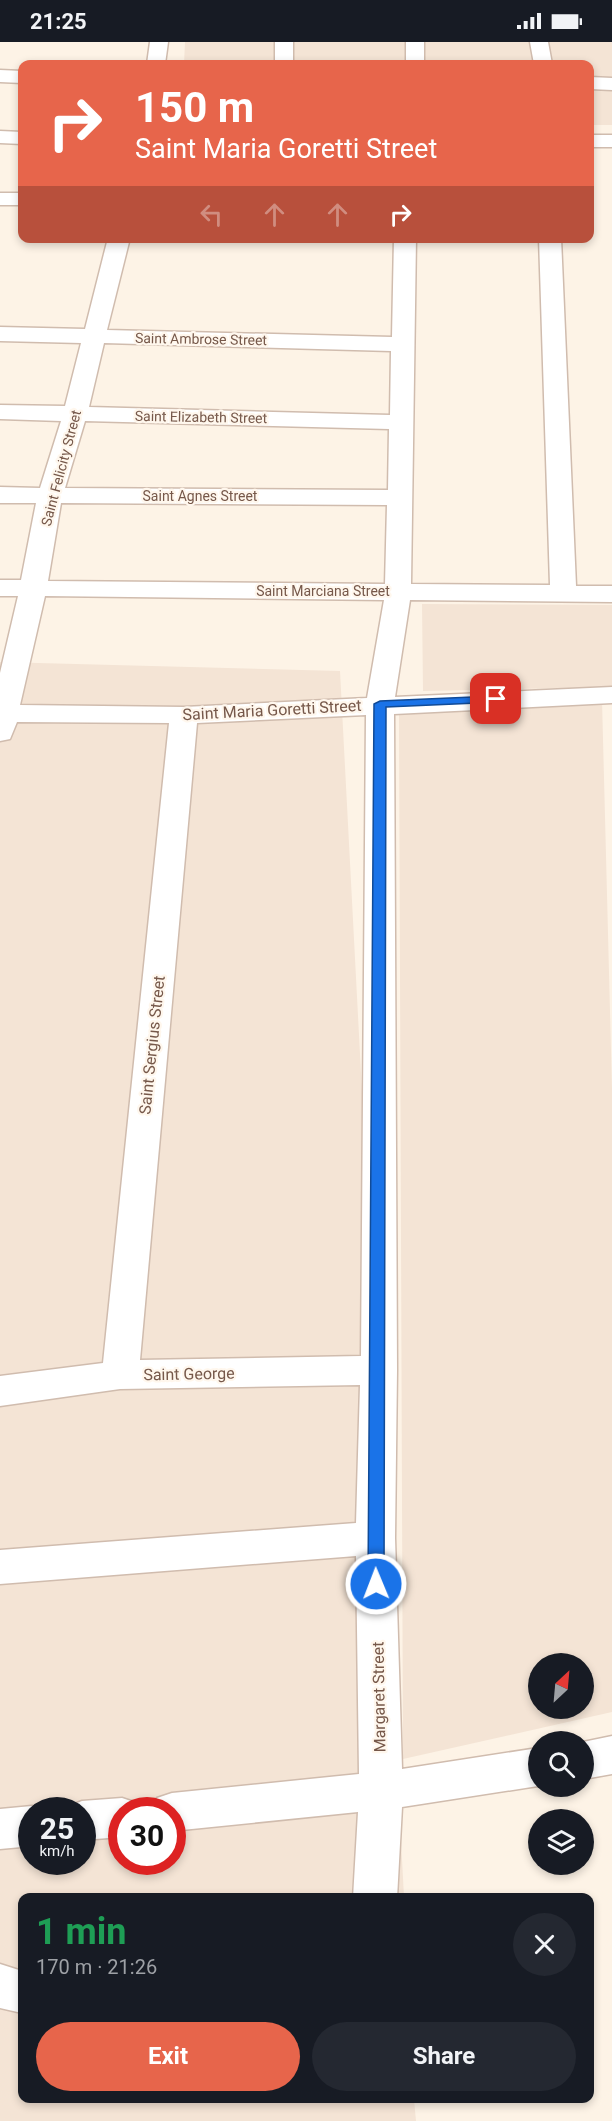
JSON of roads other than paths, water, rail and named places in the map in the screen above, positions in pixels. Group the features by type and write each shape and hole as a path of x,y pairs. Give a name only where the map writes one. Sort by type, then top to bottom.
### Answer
{"street":[{"path":"157,60 159,42"},
{"path":"284,42 284,60"},
{"path":"415,42 415,60"},
{"path":"539,42 542,60"},
{"path":"0,76 18,77"},
{"path":"594,83 612,84"},
{"path":"0,137 18,138"},
{"path":"594,141 612,141"},
{"path":"0,199 18,200"},
{"name":"Saint Felicity Street","path":"1,720 33,589 50,495 75,414 118,243"},
{"name":"Margaret Street","path":"375,1893 381,1791 375,1538 379,1370 380,704 398,592 405,243"},
{"path":"550,243 563,594"},
{"name":"Saint Ambrose Street","path":"0,334 403,344"},
{"name":"Saint Elizabeth Street","path":"0,412 401,422"},
{"name":"Saint Agnes Street","path":"0,495 400,498"},
{"name":"Saint Marciana Street","path":"0,588 612,594"},
{"name":"Saint Maria Goretti Street","path":"1,720 184,715 380,704 612,695"},
{"name":"Saint Sergius Street","path":"120,1375 184,715"},
{"name":"Saint George","path":"0,1392 120,1375 379,1370"},
{"path":"0,1567 375,1538"},
{"path":"594,1758 612,1755"},
{"path":"186,1811 381,1791 528,1769"},
{"path":"0,1829 18,1827"},
{"path":"0,1986 18,1991"}]}
